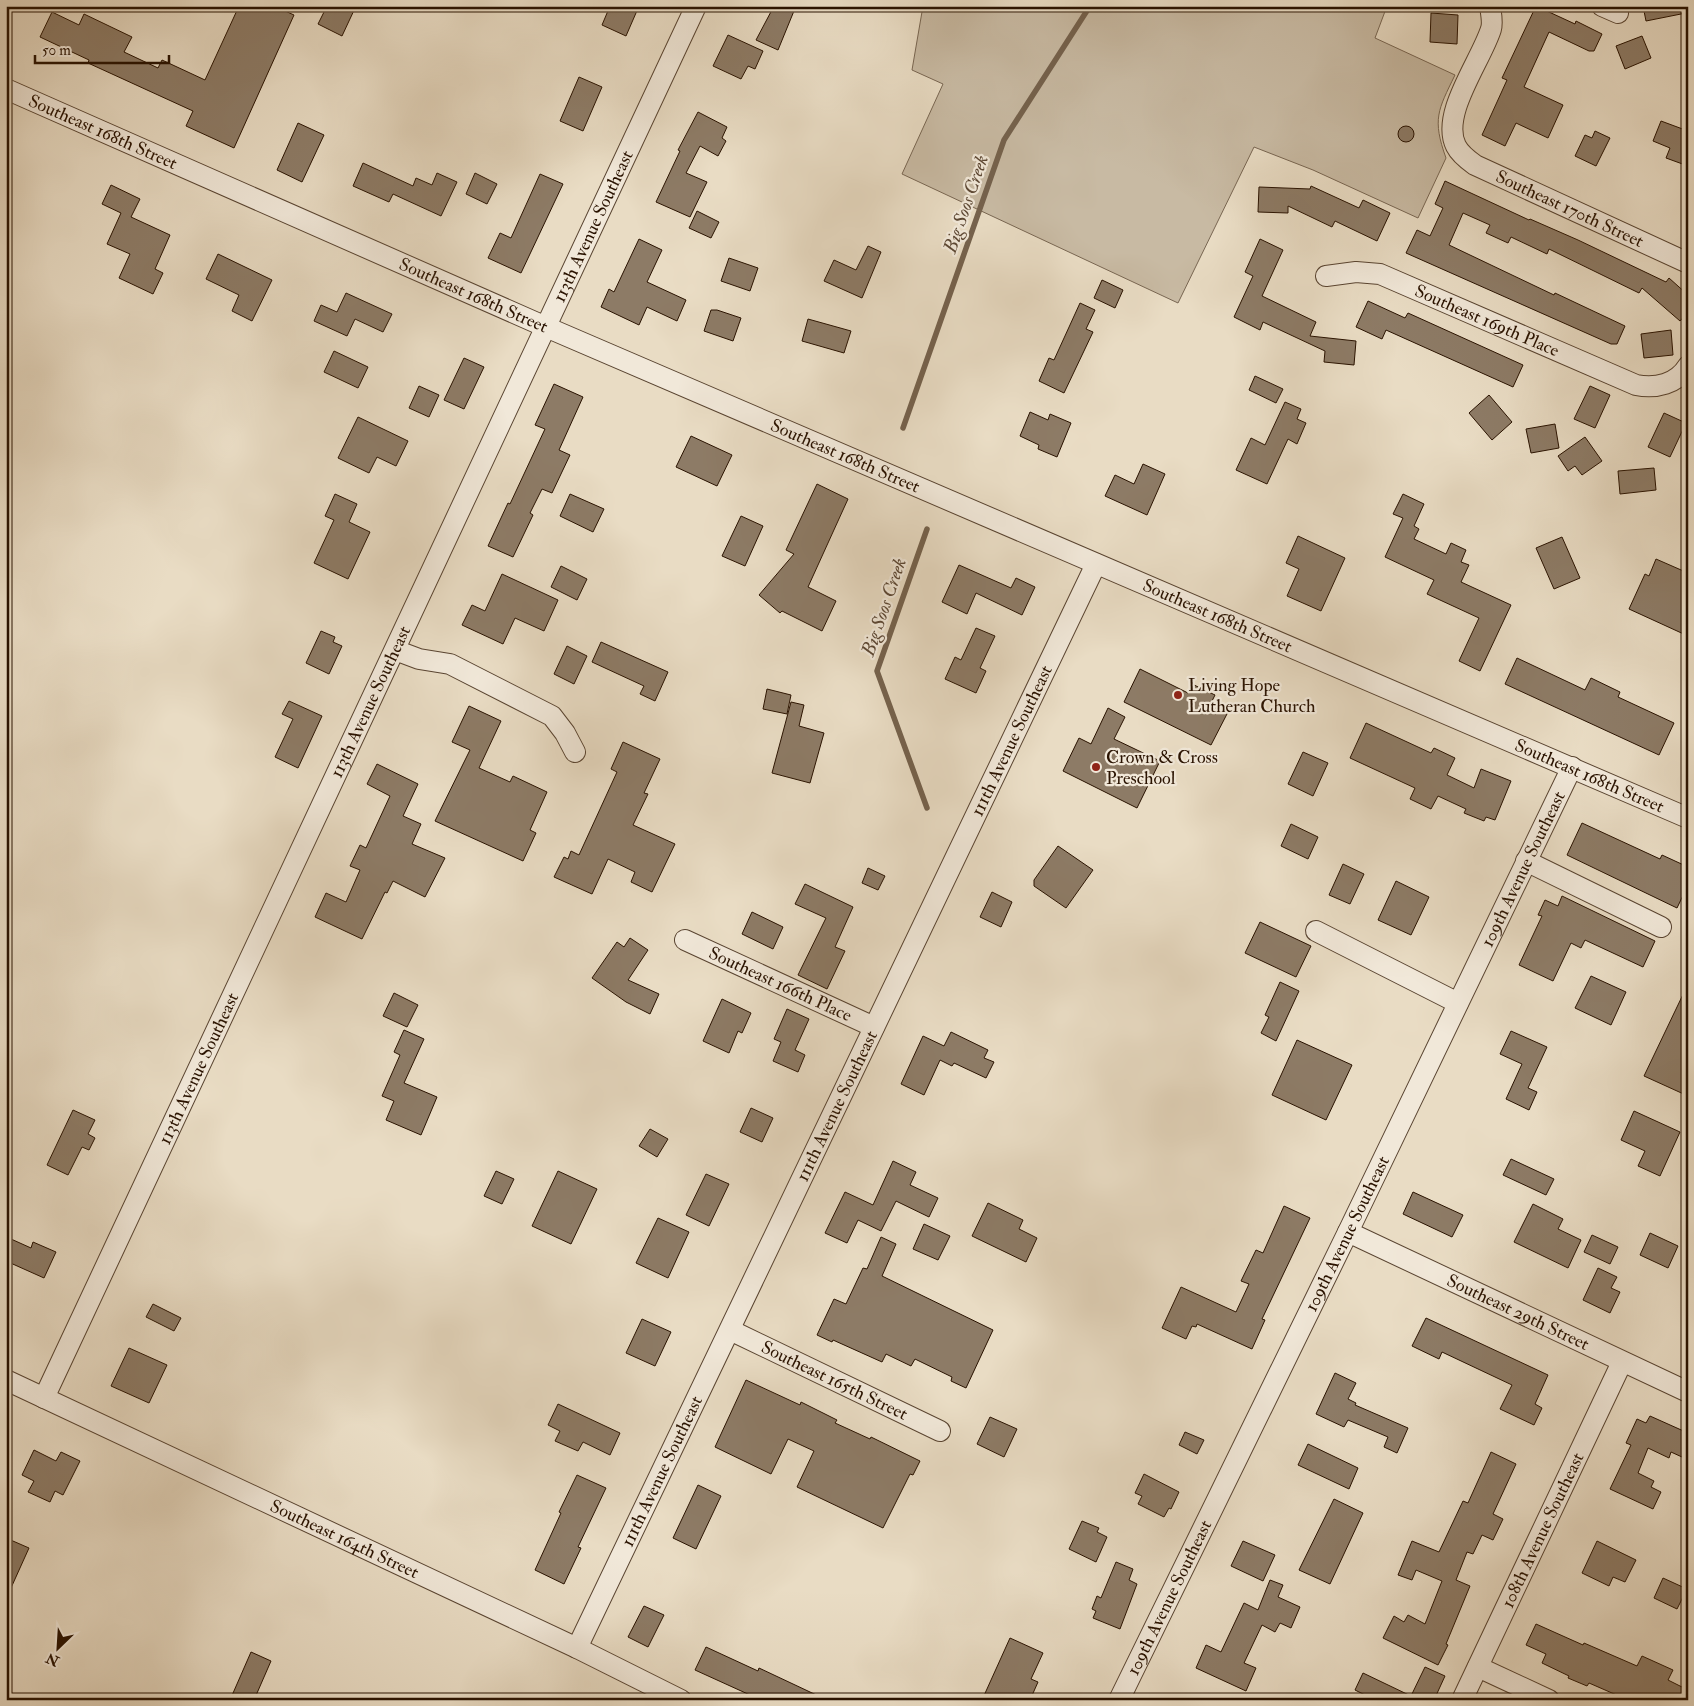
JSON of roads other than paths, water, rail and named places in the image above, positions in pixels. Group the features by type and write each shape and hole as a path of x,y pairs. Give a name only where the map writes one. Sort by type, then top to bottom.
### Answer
{"street":[{"name":"113th Avenue Southeast","path":"44,1398 696,6"},
{"name":"Southeast 170th Street","path":"1490,6 1492,28 1456,105 1452,127 1456,148 1475,165 1688,263"},
{"name":"Southeast 168th Street","path":"6,89 546,327 1688,818"},
{"name":"Southeast 169th Place","path":"1326,276 1356,272 1380,274 1627,381 1645,387 1665,384 1674,380 1683,374 1688,366"},
{"name":"111th Avenue Southeast","path":"578,1648 1096,564"},
{"path":"395,650 419,660 450,664 552,716 565,732 575,752"},
{"name":"109th Avenue Southeast","path":"1118,1700 1348,1232 1572,767"},
{"path":"1526,861 1661,927"},
{"path":"1316,931 1458,1003"},
{"name":"Southeast 166th Place","path":"685,940 874,1027"},
{"name":"Southeast 29th Street","path":"1348,1232 1688,1392"},
{"name":"Southeast 165th Street","path":"730,1330 940,1431"},
{"name":"108th Avenue Southeast","path":"1462,1700 1622,1362"},
{"name":"Southeast 164th Street","path":"6,1380 578,1648 681,1700"},
{"path":"1478,1667 1549,1700"}],"waterway":[{"name":"Big Soos Creek","path":"903,428 1004,140 1090,6"},
{"name":"Big Soos Creek","path":"927,529 877,671 927,808"}],"place":[{"name":"Living Hope Lutheran Church","path":"1178,695"},
{"name":"Crown & Cross Preschool","path":"1096,767"}]}
